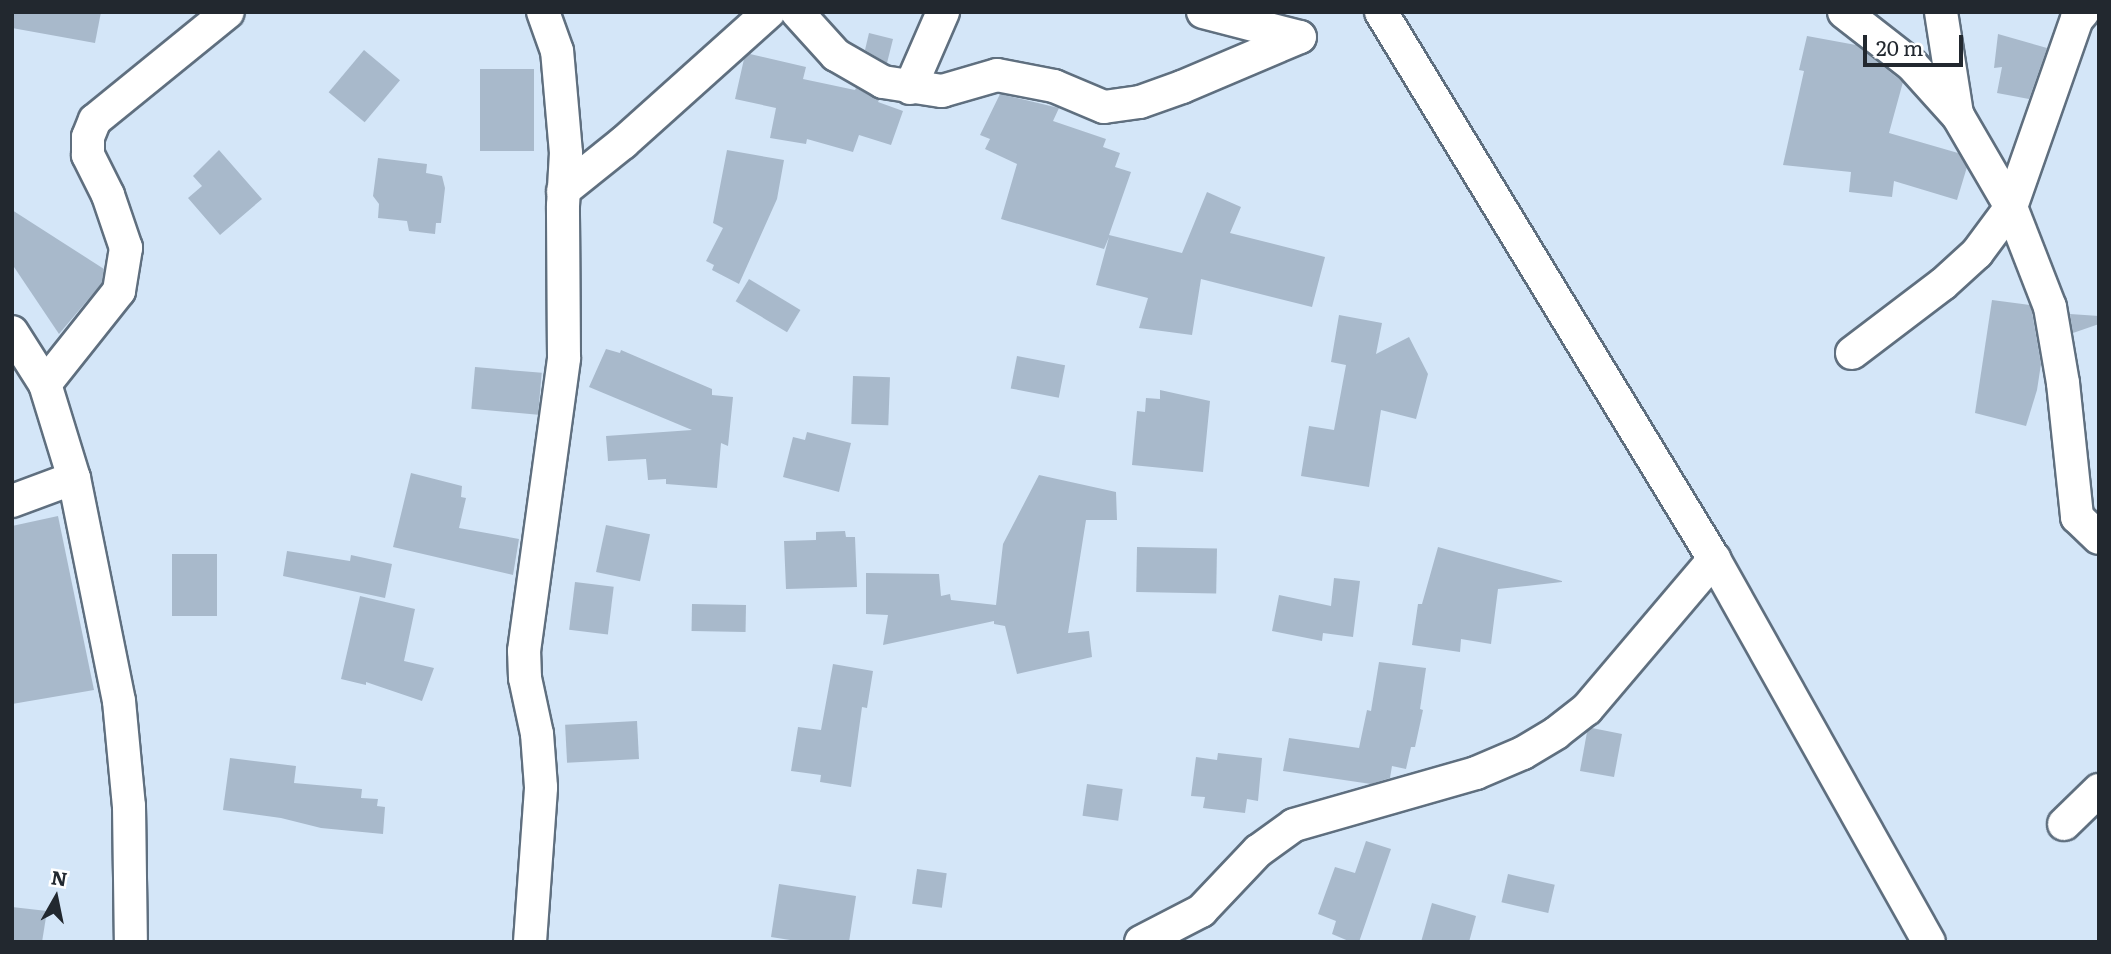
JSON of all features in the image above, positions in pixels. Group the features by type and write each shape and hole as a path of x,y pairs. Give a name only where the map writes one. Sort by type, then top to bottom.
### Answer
{"street":[{"path":"45,384 119,291 126,248 108,195 88,155 88,137 95,120 228,12"},
{"path":"530,942 541,787 537,734 525,678 524,651 564,358 566,153 557,51 543,12"},
{"path":"564,191 623,143 769,12"},
{"path":"797,12 836,55 883,82 942,91 996,75 1054,86 1104,107 1140,102 1300,37 1203,12"},
{"path":"910,88 943,12"},
{"path":"1381,12 1714,559 1925,940"},
{"path":"1844,12 1912,65 1958,116 2011,207 2050,307 2063,383 2077,517 2099,538"},
{"path":"1941,12 1958,116"},
{"path":"1853,353 1943,284 1977,253 2011,207 2077,19 2082,12"},
{"path":"12,332 45,384 74,478 119,701 129,806 131,942"},
{"path":"12,501 74,478"},
{"path":"1141,942 1201,911 1258,851 1294,825 1476,773 1523,753 1556,733 1587,709 1714,559"},
{"path":"2099,790 2064,824 2099,817"}],"building":[{"path":"12,12 101,12 95,43 12,28"},
{"path":"869,33 893,39 887,63 865,50"},
{"path":"1998,34 2047,48 2029,99 1997,93 2002,67 1994,68"},
{"path":"1807,36 1856,45 1903,82 1889,133 1958,153 1967,167 1957,200 1894,181 1892,197 1849,192 1851,172 1783,165 1804,71 1799,70"},
{"path":"364,50 400,80 365,122 329,92"},
{"path":"750,54 806,67 803,79 855,90 856,88 879,100 878,102 903,111 891,145 859,135 853,152 807,139 806,144 770,138 776,108 735,99 744,59"},
{"path":"480,69 534,69 534,151 480,151"},
{"path":"1000,94 1059,108 1053,121 1106,139 1103,147 1120,153 1115,167 1131,172 1109,235 1182,253 1207,192 1241,207 1230,233 1325,257 1312,307 1201,279 1192,335 1139,328 1148,298 1096,285 1109,237 1104,249 1001,219 1017,164 985,149 990,139 980,135"},
{"path":"219,150 262,199 220,235 188,198 202,186 193,176"},
{"path":"727,150 784,160 777,199 739,284 712,270 714,265 706,261 723,228 713,223"},
{"path":"378,158 427,164 426,173 442,176 445,188 441,223 436,223 435,234 409,231 407,221 378,218 379,204 373,196"},
{"path":"12,210 104,269 102,283 59,334 12,264"},
{"path":"749,279 800,310 787,332 736,301"},
{"path":"1992,300 2030,305 2032,312 2041,364 2037,390 2026,426 1975,413"},
{"path":"2070,314 2099,316 2099,324 2073,333"},
{"path":"1339,315 1382,323 1376,354 1409,337 1428,374 1416,419 1381,410 1369,487 1301,476 1309,426 1334,430 1346,365 1331,362"},
{"path":"606,349 620,353 621,350 712,389 712,395 733,397 728,446 721,443 717,488 666,484 666,479 648,480 646,459 608,461 606,436 692,430 589,387"},
{"path":"1017,356 1065,365 1059,398 1011,388"},
{"path":"475,367 542,373 538,415 471,409"},
{"path":"853,376 890,377 888,425 851,424"},
{"path":"1160,390 1210,401 1203,472 1132,465 1137,411 1145,412 1146,398 1160,399"},
{"path":"807,432 851,443 839,492 783,477 793,437 805,440"},
{"path":"411,473 462,486 461,497 466,498 459,528 519,539 513,575 393,547"},
{"path":"1039,475 1116,492 1117,520 1086,520 1068,633 1089,631 1092,657 1017,674 1005,626 994,624 994,621 883,645 888,615 866,614 866,573 939,574 941,596 950,594 951,600 996,605 1003,544"},
{"path":"58,516 94,690 12,704 12,526"},
{"path":"606,525 650,534 640,581 596,572"},
{"path":"845,531 846,537 855,537 857,587 786,589 784,541 816,540 816,532"},
{"path":"1137,547 1217,548 1216,593 1136,592"},
{"path":"1438,547 1562,582 1498,589 1491,644 1461,639 1460,652 1412,645 1418,604 1422,604"},
{"path":"287,551 350,561 351,555 392,564 385,598 283,576"},
{"path":"172,554 217,554 217,616 172,616"},
{"path":"1334,578 1360,581 1353,637 1323,633 1322,641 1272,631 1279,595 1331,606"},
{"path":"575,582 614,587 608,634 569,630"},
{"path":"360,596 415,609 404,661 434,668 422,701 366,682 366,685 341,679"},
{"path":"692,604 746,605 746,632 692,631"},
{"path":"1379,662 1426,668 1420,709 1423,710 1415,747 1411,747 1406,769 1392,766 1390,778 1371,784 1283,771 1289,738 1359,748 1367,710 1371,711"},
{"path":"833,664 873,671 867,708 862,707 851,787 820,782 821,775 791,771 798,727 821,730"},
{"path":"637,721 639,759 567,763 565,725"},
{"path":"1592,728 1622,734 1614,777 1580,771 1587,732"},
{"path":"1218,753 1262,758 1258,801 1247,799 1245,813 1203,808 1205,797 1191,796 1196,757 1217,760"},
{"path":"230,758 296,766 294,783 362,789 361,798 378,799 377,806 385,807 383,834 321,828 281,818 223,810"},
{"path":"1087,784 1123,789 1118,821 1083,816"},
{"path":"1366,841 1391,849 1359,942 1351,942 1332,934 1336,921 1318,914 1335,867 1355,873"},
{"path":"917,869 947,873 942,908 912,904"},
{"path":"1508,874 1555,885 1548,913 1501,902"},
{"path":"779,884 856,896 849,942 803,942 771,937"},
{"path":"1432,903 1476,916 1469,942 1421,942"},
{"path":"12,907 47,911 42,942 12,942"}]}
